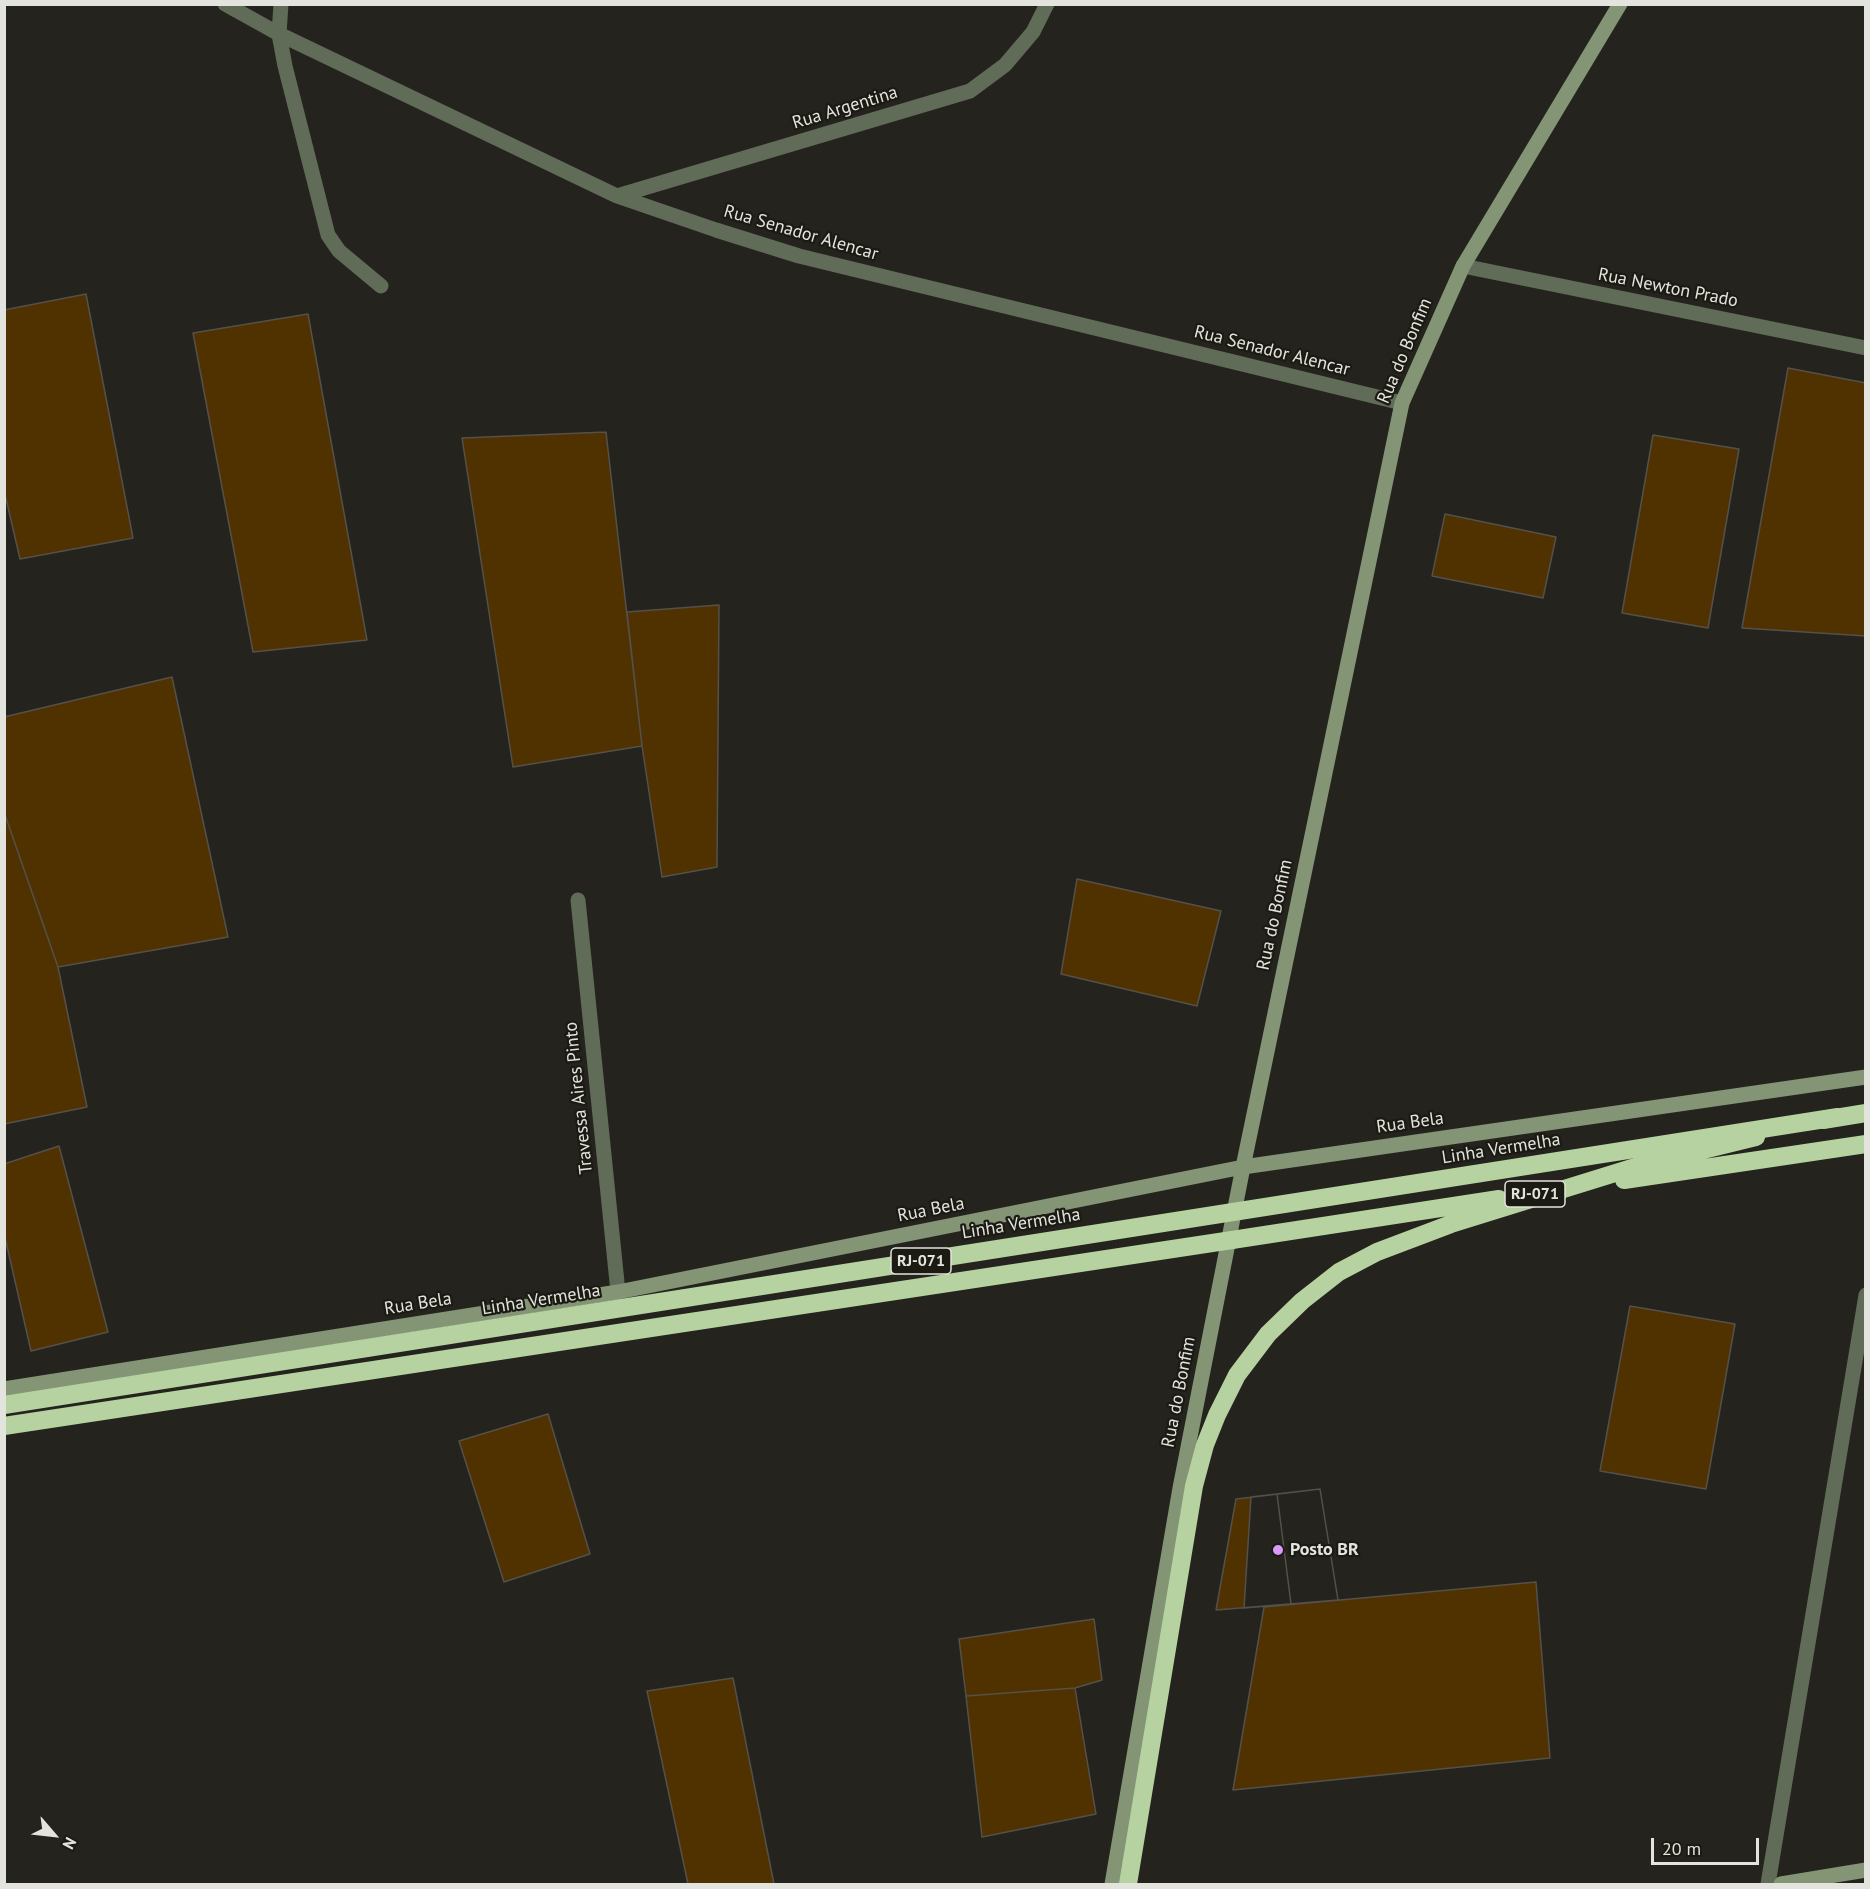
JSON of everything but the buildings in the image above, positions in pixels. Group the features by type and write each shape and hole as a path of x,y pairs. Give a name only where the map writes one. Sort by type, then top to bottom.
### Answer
{"highway":[{"name":"Linha Vermelha","path":"4,1405 1866,1113"},
{"path":"1128,1884 1204,1445 1237,1375 1268,1334 1302,1301 1339,1272 1377,1252 1451,1224 1638,1166 1839,1117"},
{"name":"RJ-071","path":"4,1426 1866,1144"}],"street":[{"name":"Rua Senador Alencar","path":"225,4 279,34 617,196 799,256 1402,403"},
{"path":"281,4 279,34 285,66 328,235 339,251 381,286"},
{"name":"Rua Argentina","path":"617,196 970,91 1005,65 1033,32 1047,4"},
{"name":"Rua do Bonfim","path":"1112,1884 1180,1488 1243,1167 1402,403 1463,266 1620,4"},
{"name":"Rua Newton Prado","path":"1463,266 1866,348"},
{"name":"Travessa Aires Pinto","path":"578,900 618,1292"},
{"name":"Rua Bela","path":"4,1389 618,1292 1243,1167 1866,1077"},
{"path":"1768,1884 1866,1295"},
{"path":"1781,1884 1866,1870"}],"place":[{"name":"Posto BR","path":"1278,1550"}]}
